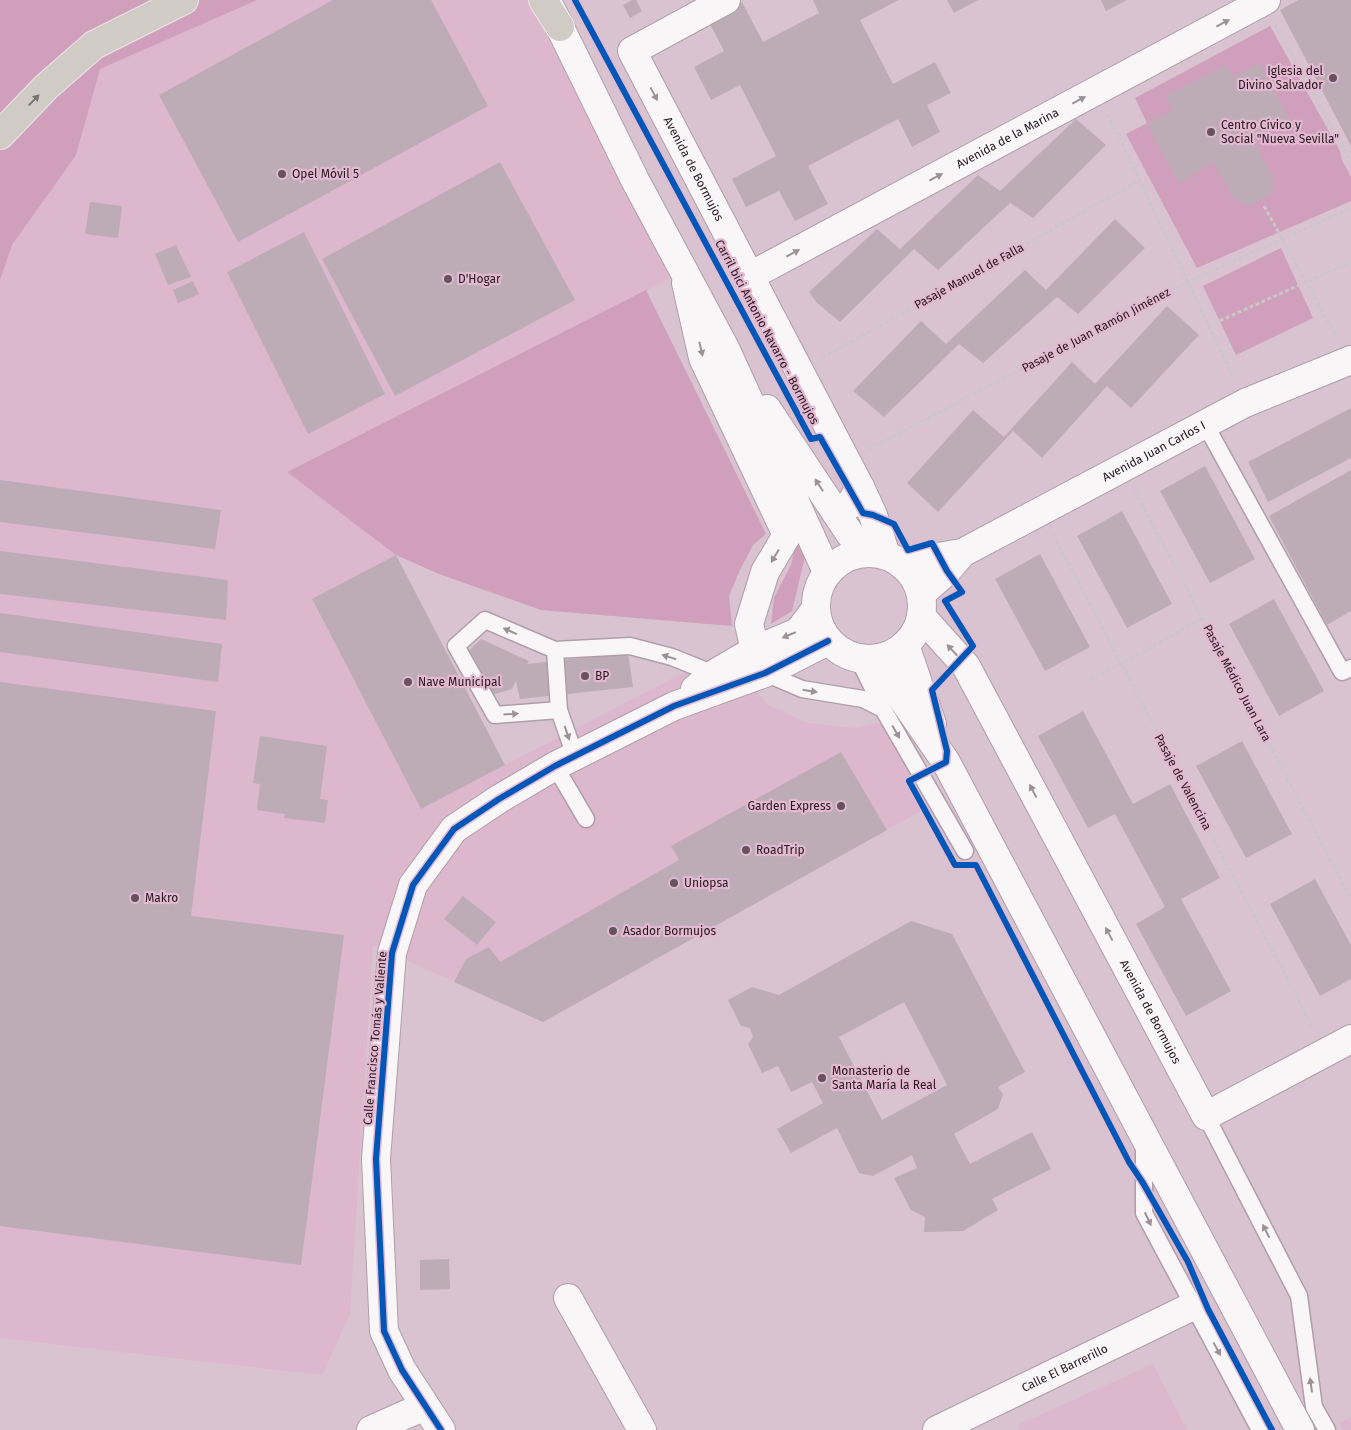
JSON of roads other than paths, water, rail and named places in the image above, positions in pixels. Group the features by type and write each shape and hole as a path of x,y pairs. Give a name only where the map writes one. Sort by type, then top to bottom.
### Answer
{"highway":[{"path":"0,135 46,87 94,45 184,0"},
{"path":"545,0 560,27"}],"street":[{"path":"530,0 635,180 725,348 828,572"},
{"name":"Avenida de Bormujos","path":"726,0 632,51 860,487 873,515 885,557"},
{"name":"Avenida de la Marina","path":"750,276 1264,1"},
{"path":"560,27 635,180"},
{"path":"682,267 703,358 787,535 765,572 749,624 760,662"},
{"path":"725,348 793,445 850,534 885,557 913,577 921,605 915,632 905,645 890,654 866,658 842,652 828,641 820,626 815,610 818,590 828,572 839,561 853,555 885,557"},
{"name":"Avenida Juan Carlos I","path":"921,605 962,553 1245,403 1351,360"},
{"path":"834,509 850,505 860,487"},
{"name":"Avenida Juan Carlos I","path":"885,557 962,553"},
{"name":"Avenida de Bormujos","path":"921,605 966,666 1206,1116"},
{"name":"Calle Francisco Tomás y Valiente","path":"441,1430 402,1370 384,1331 376,1159 392,952 413,885 454,829 499,799 565,761 760,662 798,632 815,610"},
{"name":"Calle Francisco Tomás y Valiente","path":"674,706 714,674 828,641"},
{"path":"905,645 942,754 1300,1430"},
{"path":"866,658 942,754"},
{"path":"1206,1116 1351,1040"},
{"path":"568,1298 642,1430"},
{"name":"Calle El Barrerillo","path":"937,1430 1193,1306"},
{"path":"371,1430 425,1406"}],"lane":[{"path":"1205,424 1342,672 1351,668"},
{"path":"559,710 495,715 456,646 485,620 555,650 630,646 672,657 714,674"},
{"path":"555,650 565,761 586,820"},
{"path":"866,658 883,709 965,851"},
{"path":"760,662 802,689 863,699 883,709"},
{"name":"Avenida de Bormujos","path":"1206,1116 1299,1296 1314,1407 1327,1430"},
{"path":"1145,1137 1144,1213 1260,1430"}],"place":[{"name":"Iglesia del Divino Salvador","path":"1333,78"},
{"name":"Centro Cívico y Social \"Nueva Sevilla\"","path":"1211,132"},
{"name":"Opel Móvil 5","path":"282,174"},
{"name":"D'Hogar","path":"448,279"},
{"name":"BP","path":"585,676"},
{"name":"Nave Municipal","path":"408,682"},
{"name":"Garden Express","path":"841,806"},
{"name":"RoadTrip","path":"746,850"},
{"name":"Uniopsa","path":"674,883"},
{"name":"Makro","path":"135,898"},
{"name":"Asador Bormujos","path":"613,931"},
{"name":"Monasterio de Santa María la Real","path":"822,1078"}]}
